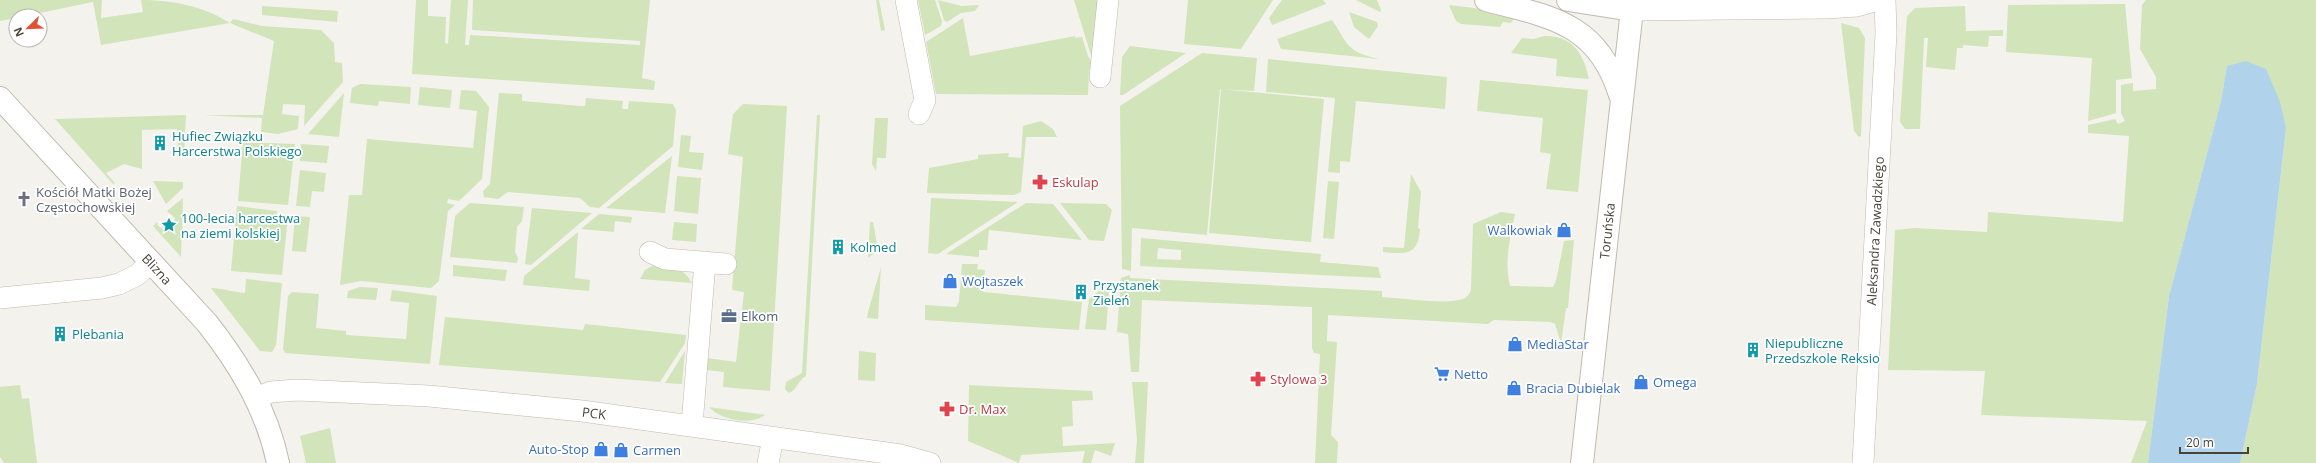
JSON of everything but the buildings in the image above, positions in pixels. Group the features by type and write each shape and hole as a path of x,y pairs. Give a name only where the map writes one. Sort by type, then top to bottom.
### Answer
{"street":[{"path":"906,0 925,100 919,114"},
{"path":"1100,77 1108,0"},
{"path":"1486,0 1539,14 1571,27 1581,34 1604,57 1614,77 1621,100"},
{"path":"1568,0 1633,5 1827,8 1857,6 1878,0"},
{"name":"Aleksandra Zawadzkiego","path":"1862,463 1886,33 1885,0"},
{"name":"Toruńska","path":"1582,463 1621,100 1633,5"},
{"name":"Blizna","path":"0,98 207,324 231,353 256,398 278,463"},
{"path":"650,252 665,259 726,264"},
{"path":"692,425 705,262"},
{"path":"0,298 107,287 119,284 137,274 151,263"},
{"name":"PCK","path":"256,398 271,392 297,390 387,393 582,411 901,455 930,463"},
{"path":"768,463 773,438"}],"green space":[{"path":"0,0 102,0 101,18 143,12 141,0 152,0 198,8 230,23 101,45 93,2 48,11 48,8 8,8 8,20 0,21"},
{"path":"416,0 428,0 428,16 446,17 445,43 448,44 451,0 468,0 465,45 469,45 470,35 640,45 640,41 472,30 473,0 650,0 642,78 655,81 654,90 412,74"},
{"path":"876,0 879,0 885,30 881,31"},
{"path":"918,0 935,0 942,21 941,26 925,35"},
{"path":"938,0 961,6 979,5 975,11 961,13 947,22 944,20"},
{"path":"1074,0 1103,0 1093,58 1090,52"},
{"path":"1188,0 1273,0 1241,49 1184,44"},
{"path":"1282,0 1323,0 1326,4 1272,25 1269,18"},
{"path":"1356,0 1377,0 1381,10 1380,12"},
{"path":"2146,0 2316,0 2316,463 2240,463 2257,384 2286,128 2227,66 2221,101 2169,296 2148,463 2131,463 2147,421 1981,415 1985,371 1888,370 1895,230 1915,228 1987,232 1988,212 2123,222 2129,136 2088,133 2088,125 2115,119 2118,124 2125,121 2121,113 2121,85 2133,83 2133,91 2156,89 2156,77 2140,49 2142,5"},
{"path":"2125,4 2132,78 2116,80 2116,113 2088,121 2092,58 2006,52 2008,5"},
{"path":"1449,5 1515,13 1516,16 1511,23 1503,22 1500,27 1461,24 1456,21"},
{"path":"262,6 338,11 337,22 262,15"},
{"path":"1965,6 1966,31 2003,30 2003,36 1989,36 1988,47 1963,45 1963,48 1957,48 1955,70 1926,67 1928,38 1924,38 1920,129 1905,129 1900,122 1907,16 1915,8"},
{"path":"1349,12 1377,22 1378,26 1369,39 1354,27"},
{"path":"963,18 970,56 1075,36 1075,38 1082,37 1088,56 1096,69 1089,70 1088,95 936,94 926,42"},
{"path":"233,19 262,26 321,30 334,43 335,62 342,63 343,82 304,126 305,105 283,104 282,114 299,116 298,129 278,134 261,132 262,118 204,115 263,115 274,41 230,23"},
{"path":"1332,20 1354,50 1380,59 1281,49 1277,39"},
{"path":"1841,23 1859,28 1865,38 1861,136 1859,137 1854,131"},
{"path":"1544,36 1563,39 1576,48 1584,62 1589,79 1556,76 1557,59 1511,53 1522,38 1534,39"},
{"path":"1130,46 1186,53 1123,95 1120,95 1122,57"},
{"path":"1202,53 1257,58 1254,91 1220,89 1207,235 1132,228 1131,271 1122,269 1120,106"},
{"path":"1268,59 1447,77 1445,109 1356,101 1350,162 1340,161 1340,173 1328,172 1335,98 1266,92"},
{"path":"1480,80 1588,90 1578,192 1546,189 1551,154 1540,152 1543,118 1477,111"},
{"path":"360,84 411,87 410,104 379,101 378,106 350,103 352,88"},
{"path":"420,87 452,90 450,108 418,105"},
{"path":"1221,89 1324,99 1311,242 1209,233"},
{"path":"461,90 476,91 489,107 482,179 459,201 448,199 447,203 455,205 448,211 439,281 431,288 361,281 340,285 349,195 362,195 367,139 473,148 477,111 459,109"},
{"path":"344,93 339,137 308,134"},
{"path":"499,93 522,94 522,101 580,106 585,106 586,98 623,101 622,109 628,109 629,101 673,104 676,110 673,146 599,208 590,207 580,198 508,192 498,199 484,197 483,191 490,184"},
{"path":"743,104 787,106 770,391 723,387 724,372 706,370 707,358 736,362 744,292 732,290 743,157 728,154 733,114"},
{"path":"186,115 184,155 178,155 177,129 142,130 142,169 124,164 106,173 115,183 113,184 55,119"},
{"path":"817,115 820,115 806,376 792,392 789,393 785,389 786,382 802,373"},
{"path":"875,118 888,118 886,158 877,158 876,171 872,164"},
{"path":"1041,121 1053,129 1057,137 1026,137 1021,192 1014,195 927,193 929,168 978,159 978,155 1009,153 1008,157 1021,158 1023,126"},
{"path":"681,135 691,136 689,152 704,153 702,170 678,167"},
{"path":"243,142 295,144 288,205 238,201"},
{"path":"301,144 329,146 327,163 300,161"},
{"path":"672,156 665,213 606,208"},
{"path":"300,170 326,173 324,192 312,191 310,207 296,206"},
{"path":"1411,174 1421,192 1418,228 1420,229 1417,244 1413,249 1404,253 1383,252 1383,247 1404,248"},
{"path":"677,176 701,178 698,214 674,211"},
{"path":"153,181 183,182 183,188 166,204"},
{"path":"1328,181 1339,182 1334,239 1323,238"},
{"path":"183,198 181,257 153,226 157,222 158,226 164,230 174,227 175,218 167,211"},
{"path":"931,198 1018,202 938,254 928,253"},
{"path":"470,203 524,207 522,221 517,227 515,252 518,258 517,263 450,257 455,216"},
{"path":"1026,203 1053,204 1082,240 989,230 987,250 979,250 979,257 946,254"},
{"path":"1060,203 1106,204 1112,210 1104,241 1089,240"},
{"path":"237,206 277,211 277,216 288,216 282,275 231,271"},
{"path":"532,208 592,213 531,265 525,264"},
{"path":"1501,212 1515,214 1508,259 1508,277 1510,286 1553,287 1556,281 1564,241 1574,240 1568,308 1566,308 1561,343 1555,324 1550,322 1494,320 1488,324 1328,315 1327,341 1337,342 1331,435 1338,442 1337,463 1315,463 1320,354 1314,353 1312,348 1312,307 1142,300 1139,372 1131,372 1128,334 1117,332 1121,278 1130,275 1130,278 1382,291 1382,297 1455,301 1466,297 1471,290 1473,224"},
{"path":"599,214 632,217 631,223 615,221 614,232 581,229"},
{"path":"295,216 310,217 306,252 292,251"},
{"path":"674,222 697,224 696,242 672,240"},
{"path":"870,222 873,222 878,250 868,258"},
{"path":"578,232 575,278 590,280 589,291 523,285 524,276"},
{"path":"1141,238 1321,254 1320,262 1378,267 1381,278 1140,266","holes":["1158,248 1181,250 1181,260 1157,259"]},
{"path":"962,264 978,264 977,269 985,270 983,292 1082,302 1079,330 925,320 925,305 956,307 959,301"},
{"path":"453,265 507,270 505,281 453,276"},
{"path":"652,266 670,267 680,270 692,283 640,279 645,270"},
{"path":"881,267 878,319 867,318 868,312"},
{"path":"246,279 282,283 276,345 272,352 260,351 211,288 245,293"},
{"path":"360,287 378,288 376,300 347,298 348,291"},
{"path":"1104,287 1109,293 1106,330 1085,329 1089,299"},
{"path":"392,290 437,296 430,364 285,353 283,349 288,296 292,292 319,294 316,328 346,331 346,335 406,339 409,303 390,301"},
{"path":"445,317 583,330 585,324 686,335 685,343 660,382 439,365"},
{"path":"685,351 682,384 665,383"},
{"path":"859,351 876,353 875,381 858,380"},
{"path":"1132,382 1148,382 1144,463 1135,463 1137,440"},
{"path":"20,385 22,399 29,398 37,463 4,463 0,457 0,387"},
{"path":"969,385 1092,391 1093,400 1072,401 1073,426 1062,427 1063,446 1115,443 1111,456 1095,450 1091,463 1082,463 1085,451 1021,455 1019,463 968,441"},
{"path":"709,407 765,415 752,420 736,420 714,412"},
{"path":"330,428 336,463 306,463 300,436"}],"water":[{"path":"2246,61 2266,69 2280,102 2286,128 2257,384 2240,463 2148,463 2169,296 2221,101 2227,66"}],"place":[{"name":"Hufiec Związku Harcerstwa Polskiego","path":"160,143"},
{"name":"Eskulap","path":"1040,182"},
{"name":"Kościół Matki Bożej Częstochowskiej","path":"24,199"},
{"name":"100-lecia harcestwa na ziemi kolskiej","path":"169,225"},
{"name":"Walkowiak","path":"1564,230"},
{"name":"Kolmed","path":"838,247"},
{"name":"Wojtaszek","path":"950,281"},
{"name":"Przystanek Zieleń","path":"1081,292"},
{"name":"Elkom","path":"729,316"},
{"name":"Plebania","path":"60,334"},
{"name":"MediaStar","path":"1515,344"},
{"name":"Niepubliczne Przedszkole Reksio","path":"1753,350"},
{"name":"Netto","path":"1442,374"},
{"name":"Stylowa 3","path":"1258,379"},
{"name":"Omega","path":"1641,382"},
{"name":"Bracia Dubielak","path":"1514,388"},
{"name":"Dr. Max","path":"947,409"},
{"name":"Auto-Stop","path":"601,449"},
{"name":"Carmen","path":"621,450"}]}
